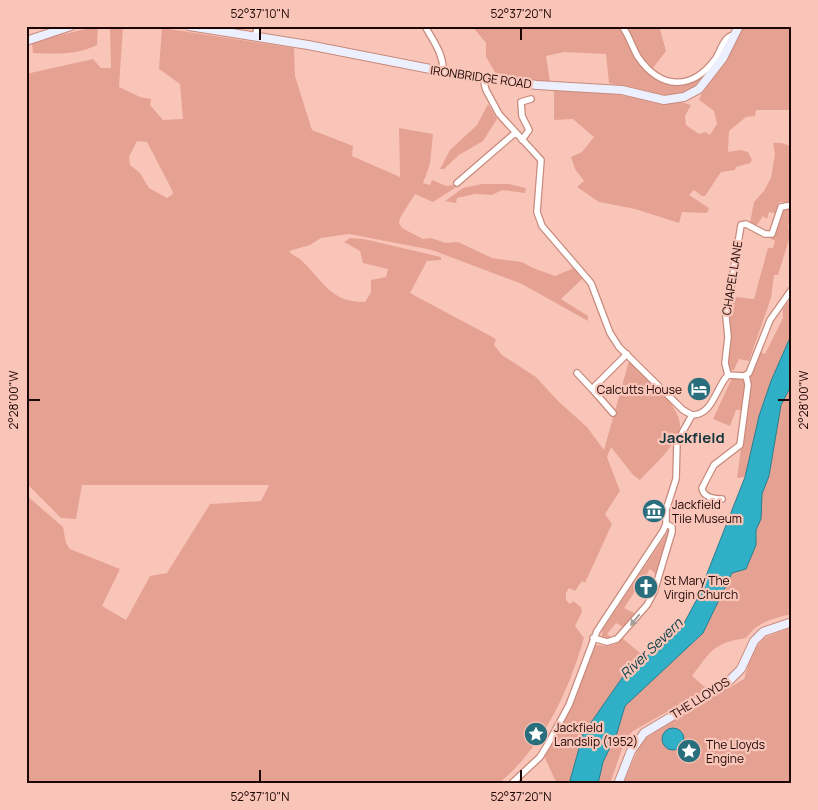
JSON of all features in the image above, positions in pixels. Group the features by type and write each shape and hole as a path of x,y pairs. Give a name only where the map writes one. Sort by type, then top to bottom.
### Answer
{"main road":[{"path":"26,41 71,26"},
{"name":"IRONBRIDGE ROAD","path":"189,26 216,28 484,79 622,90 664,100 690,94 708,79 723,58 739,26"},
{"name":"THE LLOYDS","path":"618,784 630,751 644,733 726,684 741,669 754,641 763,632 792,622"}],"street":[{"path":"255,36 258,26"},
{"path":"425,26 439,51 443,63 443,72"},
{"path":"622,26 638,57 659,78 672,83 683,83 701,73 716,57 727,38 734,35"},
{"path":"484,79 486,90 499,114 542,162 537,212 542,226 590,283 610,333 626,354 683,410 692,415 702,413 711,404 728,375 746,375"},
{"path":"522,140 529,128 522,116 521,102 531,99"},
{"path":"457,183 464,173 515,133"},
{"name":"CHAPEL LANE","path":"728,375 725,363 728,337 726,317 741,225 746,224 765,234 772,234 782,205 791,205"},
{"path":"722,499 714,499 706,495 702,488 714,466 740,446 748,384 746,375 770,320 792,289"},
{"path":"592,389 603,381 626,354"},
{"path":"577,373 613,413"},
{"path":"593,638 607,642 617,639 646,605 654,592 669,526 666,510 676,479 677,442 692,415"},
{"path":"511,784 540,757 548,744 568,705 593,638 669,526"}],"shaded area":[{"path":"98,26 97,45 90,48 66,53 33,53 32,43"},
{"path":"110,26 123,26 119,87 140,97 151,99 150,105 163,120 183,119 180,84 159,69 162,28 294,48 295,76 312,130 353,146 352,156 400,177 399,128 433,134 430,164 423,183 430,185 432,180 446,186 461,184 433,202 415,194 400,218 399,223 402,228 423,239 431,238 446,243 458,242 492,258 522,262 555,276 574,268 582,279 561,299 588,316 588,321 522,284 432,250 349,234 321,238 310,245 289,251 301,260 328,289 343,298 365,302 371,292 371,280 386,277 388,269 363,263 360,251 344,242 350,238 364,239 441,257 441,260 427,261 410,293 496,339 494,345 502,355 536,377 558,401 587,427 604,450 629,361 662,393 677,413 680,422 676,438 662,457 640,480 633,475 611,447 607,457 620,491 605,514 612,524 585,583 582,581 575,591 569,588 566,593 566,600 570,604 573,601 581,607 582,612 575,626 584,638 578,659 562,699 541,736 514,769 498,784 26,784 26,495 63,527 66,543 70,549 120,569 102,606 126,620 150,576 167,573 210,504 261,501 269,485 82,485 76,519 61,518 26,483 26,74 93,59 101,68 111,68","holes":["137,141 147,142 172,190 173,194 167,198 149,188 140,173 130,165 129,157"]},
{"path":"472,26 659,26 666,51 653,68 658,73 668,78 678,79 695,73 697,78 714,64 691,89 667,96 609,83 606,54 564,52 546,56 550,82 499,79 486,57 486,43"},
{"path":"743,26 792,26 792,110 756,110 755,116 746,117 729,131 728,152 740,150 748,152 752,160 750,163 736,167 735,170 721,172 705,196 694,190 689,195 709,208 707,213 682,212 679,223 635,209 599,202 577,187 584,181 575,169 571,157 582,152 594,137 573,119 554,120 554,90 606,92 664,103 681,102 691,105 685,116 686,125 699,134 705,132 710,135 717,124 714,111 699,100 726,60"},
{"path":"488,104 497,119 483,141 459,155 444,169 440,169 450,150 477,125"},
{"path":"773,143 782,143 792,147 792,202 779,202 775,213 769,212 767,219 763,216 757,225 750,223 754,202 764,191 771,178 775,154"},
{"path":"482,184 509,184 526,188 525,193 502,190 492,195 475,194 457,198 456,203 445,201 463,188"},
{"path":"783,208 792,208 788,228 792,230 778,275 774,275 771,298 749,361 739,359 734,370 730,370 726,363 730,299 737,297 754,299 768,248 773,248 775,241 766,236 775,235"},
{"path":"792,297 792,333 771,381 759,416 745,477 737,478 751,375 760,352 765,354 783,318 783,309"},
{"path":"732,378 745,380 745,397 741,410 736,410 730,426 713,419"},
{"path":"792,384 792,614 761,624 746,638 719,646 709,654 692,676 707,689 633,731 625,740 610,784 598,784 605,755 623,715 625,705 703,633 732,573 737,570 756,545 756,530 761,519 762,494 769,476 781,405"},
{"path":"669,530 656,574 650,569 624,608 636,614 625,628 616,623 607,634 611,637 614,635 616,637 611,639 601,638 603,629"},
{"path":"792,627 792,784 623,784 641,742 667,723 744,679 752,652 764,638"},
{"path":"622,638 645,657 622,678 583,734 569,784 557,784 544,756 561,729 596,645 607,646 620,641"}],"water":[{"path":"792,333 792,384 781,405 769,476 762,494 761,519 756,530 756,545 746,569 732,573 703,633 625,706 617,733 603,762 598,784 569,784 583,734 622,678 645,657 662,647 681,629 697,599 745,477 759,416 771,381"},
{"path":"673,728 681,731 684,739 681,747 673,750 665,747 662,739 665,731"}],"place":[{"name":"Calcutts House","path":"699,389"},
{"name":"Jackfield Tile Museum","path":"654,511"},
{"name":"St Mary The Virgin Church","path":"646,587"},
{"name":"Jackfield Landslip (1952)","path":"536,734"},
{"name":"The Lloyds Engine","path":"689,751"}],"district":[{"name":"Jackfield","path":"692,437"}],"water label":[{"name":"River Severn","path":"651,648"}]}
